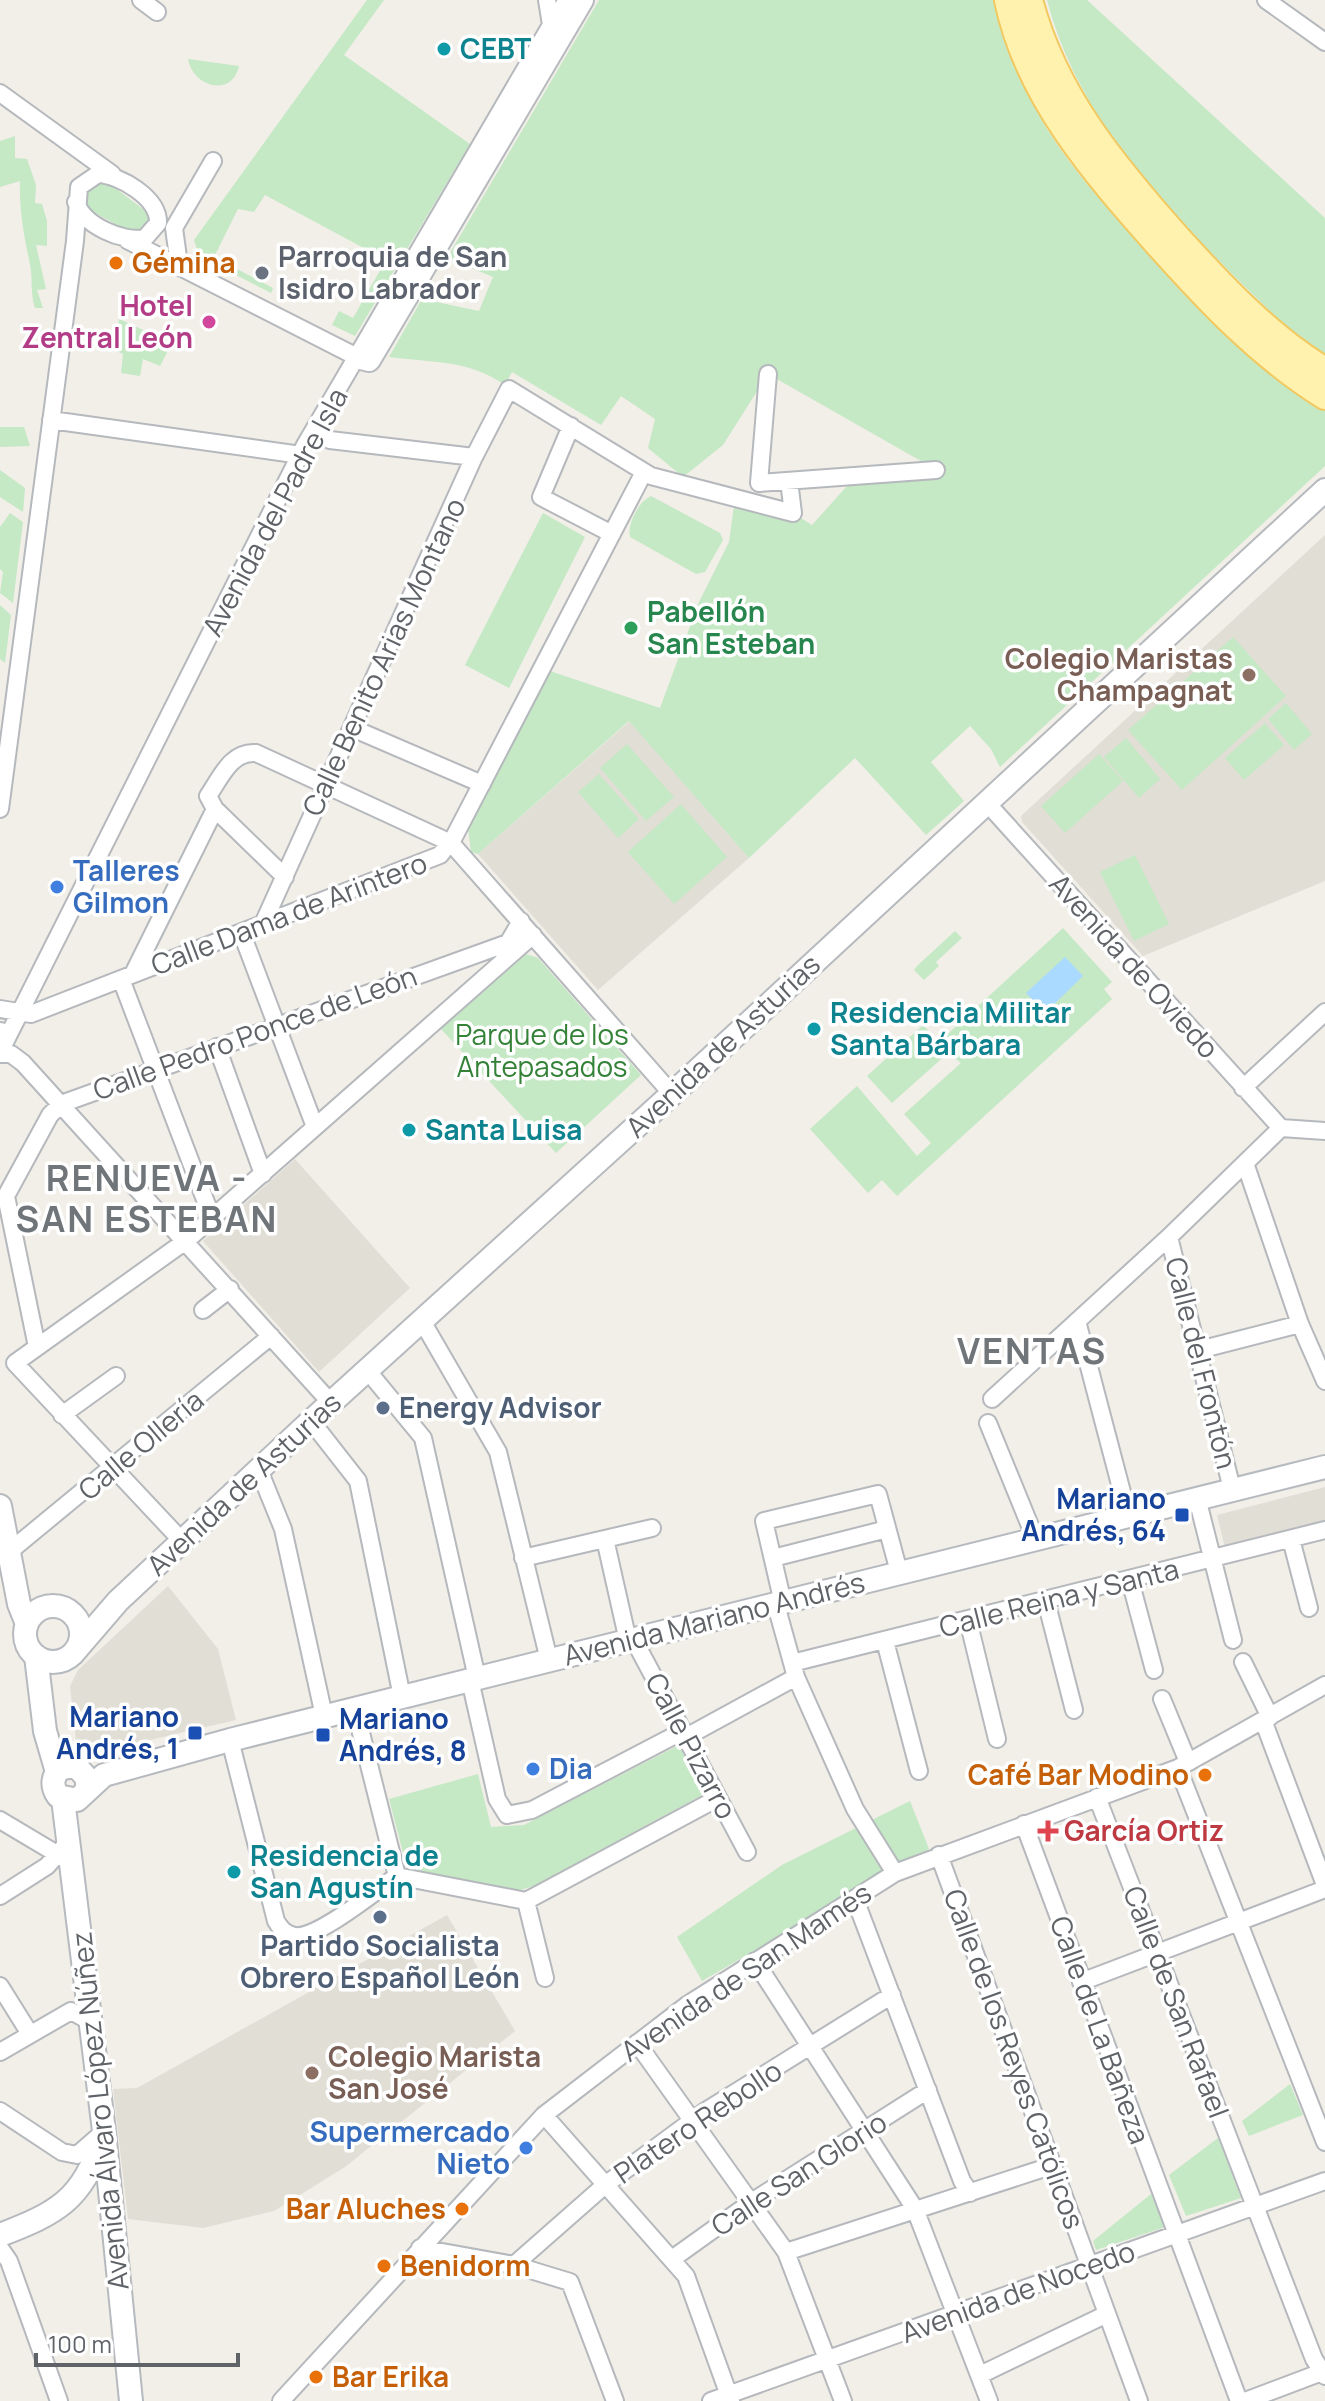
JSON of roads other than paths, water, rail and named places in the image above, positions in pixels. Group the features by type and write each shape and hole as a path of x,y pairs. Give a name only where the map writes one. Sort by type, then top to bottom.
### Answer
{"main road":[{"name":"Avenida del Padre Isla","path":"357,357 369,360 582,0"},
{"path":"1008,0 1040,87 1082,154 1231,322 1288,373 1325,396"},
{"path":"1029,0 1036,29 1059,82 1110,159 1248,312 1300,356 1325,371"},
{"name":"Avenida de Asturias","path":"68,1656 118,1601 311,1421 672,1094 1325,490"},
{"path":"0,1034 0,1051"},
{"name":"Avenida Mariano Andrés","path":"78,1782 324,1716 1325,1467"},
{"path":"0,1506 19,1604 27,1624 26,1642 44,1661 68,1656 81,1636 72,1613 64,1608 38,1610 27,1624"},
{"path":"12,1561 24,1592 47,1607"},
{"name":"Avenida de Asturias","path":"72,1613 93,1612 118,1601"},
{"name":"Avenida Álvaro López Núñez","path":"36,1656 45,1731 78,1782"},
{"name":"Avenida Álvaro López Núñez","path":"68,1656 53,1709 78,1782 68,1846 104,2131 131,2400"},
{"path":"0,2235 52,2214 76,2193 95,2161 104,2131"}],"street":[{"path":"141,0 157,12"},
{"path":"78,194 84,216 357,357 549,14 567,0"},
{"path":"551,56 553,37 575,0"},
{"path":"1266,0 1325,42"},
{"path":"0,93 152,203 171,204 196,188"},
{"path":"0,809 78,194 75,148"},
{"path":"178,257 174,228 213,161"},
{"path":"78,194 98,174 123,181"},
{"path":"152,203 158,223 189,271"},
{"path":"117,235 145,238 158,223"},
{"name":"Avenida del Padre Isla","path":"0,1051 301,455 357,357"},
{"path":"768,374 759,483 936,470"},
{"name":"Calle Benito Arias Montano","path":"262,926 474,457 509,389 571,426"},
{"path":"51,420 301,455"},
{"path":"612,534 541,497 571,426 644,472 793,513 789,481"},
{"path":"314,431 330,440 474,457"},
{"name":"Calle Dama de Arintero","path":"0,1009 31,1014 440,855 451,843 644,472"},
{"path":"352,728 482,784"},
{"path":"212,1218 156,1067 127,976 236,756 244,752 256,753 326,783 451,843 672,1094"},
{"path":"212,802 285,877"},
{"name":"Avenida de Oviedo","path":"987,803 1281,1128"},
{"name":"Calle Pedro Ponce de León","path":"61,1104 156,1067 508,943 521,921"},
{"path":"242,934 315,1127"},
{"path":"182,1541 15,1363 187,1240 533,935"},
{"name":"Calle Pedro Ponce de León","path":"449,963 463,974 468,990"},
{"path":"1243,1088 1325,1012"},
{"path":"217,1047 263,1174"},
{"path":"0,1051 18,1059 61,1104 331,1403"},
{"path":"37,1347 6,1196 50,1115 61,1104"},
{"path":"992,1399 1169,1237 1281,1128 1325,1131"},
{"path":"1245,1163 1300,1324 1325,1381"},
{"name":"Calle del Frontón","path":"1169,1237 1232,1489"},
{"path":"203,1310 230,1289"},
{"path":"422,1321 498,1452 549,1660"},
{"path":"1077,1321 1128,1515"},
{"path":"1199,1350 1300,1324"},
{"name":"Calle Ollería","path":"12,1561 114,1469 271,1336"},
{"path":"367,1370 423,1438 473,1679"},
{"path":"62,1415 116,1376"},
{"path":"311,1421 358,1481 402,1697"},
{"path":"988,1423 1035,1538"},
{"path":"259,1470 283,1529 324,1716"},
{"path":"895,1873 864,1824 794,1670 764,1521 878,1494 899,1572"},
{"path":"1197,1498 1233,1640"},
{"path":"523,1558 652,1528"},
{"path":"773,1558 887,1529"},
{"name":"Calle Reina y Santa","path":"473,1679 497,1799 507,1815 532,1810 685,1734 794,1670 885,1641 1325,1530"},
{"name":"Calle Pizarro","path":"605,1539 631,1640 747,1852"},
{"path":"1291,1539 1309,1608"},
{"path":"1130,1580 1154,1670"},
{"path":"1046,1601 1074,1710"},
{"path":"968,1620 997,1739"},
{"path":"885,1641 919,1771"},
{"path":"1081,1982 1325,1887 1266,1718 1243,1662"},
{"name":"Avenida de San Mamés","path":"281,2401 544,2115 637,2043 755,1961 895,1873 1183,1765 1325,1685"},
{"path":"1162,1699 1239,1923 1325,2142"},
{"path":"355,1709 397,1876"},
{"path":"230,1740 276,1921 282,1931 291,1935 316,1931 397,1876 526,1901 718,1798"},
{"name":"Calle de San Rafael","path":"1097,1797 1254,2207 1324,2374"},
{"path":"0,1820 68,1846"},
{"name":"Calle de La Bañeza","path":"1024,1824 1176,2236 1242,2401"},
{"path":"0,1896 68,1846"},
{"name":"Calle de los Reyes Católicos","path":"939,1855 1139,2401"},
{"path":"855,1899 962,2181 970,2193"},
{"path":"526,1901 545,1978"},
{"path":"755,1961 862,2132 915,2209 989,2401"},
{"path":"0,1986 30,2034"},
{"name":"Platero Rebollo","path":"514,2265 605,2185 694,2120 892,1995"},
{"path":"0,2052 71,2011 91,2022"},
{"path":"637,2043 753,2201 786,2252 830,2360 843,2401"},
{"name":"Calle San Glorio","path":"672,2259 753,2201 928,2090"},
{"path":"0,2111 62,2152 77,2155 104,2131"},
{"path":"544,2115 686,2276 730,2398"},
{"path":"786,2252 1054,2165"},
{"name":"Avenida de Nocedo","path":"711,2401 730,2398 1089,2264 1176,2236 1325,2181"},
{"path":"0,2248 9,2261 59,2401"},
{"path":"420,2248 514,2265 570,2282 615,2401"},
{"path":"980,2375 1107,2314"},
{"path":"1242,2401 1324,2374"}],"water":[{"path":"1065,957 1083,976 1045,1013 1026,993"}],"place":[{"name":"CEBT","path":"444,49"},
{"name":"Gémina","path":"116,263"},
{"name":"Parroquia de San Isidro Labrador","path":"262,273"},
{"name":"Hotel Zentral León","path":"209,322"},
{"name":"Pabellón San Esteban","path":"631,628"},
{"name":"Colegio Maristas Champagnat","path":"1249,675"},
{"name":"Talleres Gilmon","path":"57,887"},
{"name":"Residencia Militar Santa Bárbara","path":"814,1029"},
{"name":"Santa Luisa","path":"409,1130"},
{"name":"Energy Advisor","path":"383,1408"},
{"name":"Mariano Andrés, 64","path":"1182,1515"},
{"name":"Mariano Andrés, 1","path":"195,1733"},
{"name":"Mariano Andrés, 8","path":"323,1735"},
{"name":"Dia","path":"533,1769"},
{"name":"Café Bar Modino","path":"1205,1775"},
{"name":"García Ortiz","path":"1048,1831"},
{"name":"Residencia de San Agustín","path":"234,1872"},
{"name":"Partido Socialista Obrero Español León","path":"380,1917"},
{"name":"Colegio Marista San José","path":"312,2073"},
{"name":"Supermercado Nieto","path":"526,2148"},
{"name":"Bar Aluches","path":"462,2209"},
{"name":"Benidorm","path":"384,2266"},
{"name":"Bar Erika","path":"316,2377"}],"district":[{"name":"RENUEVA - SAN ESTEBAN","path":"147,1198"},
{"name":"VENTAS","path":"1032,1351"}],"park label":[{"name":"Parque de los Antepasados","path":"542,1051"}]}
